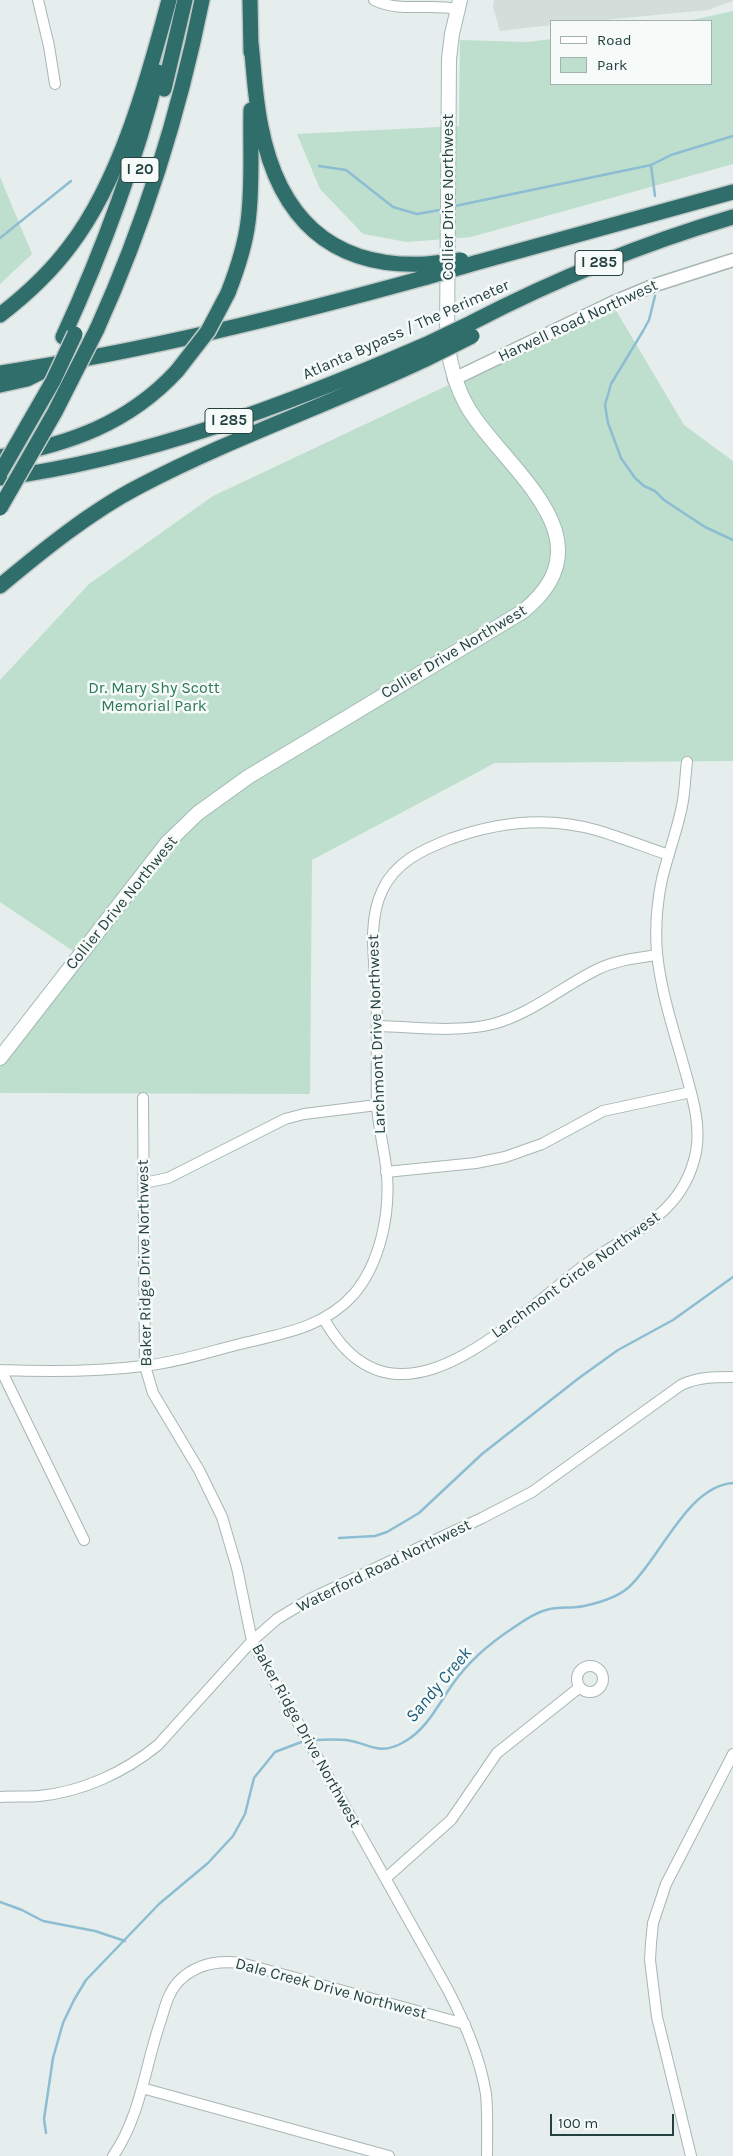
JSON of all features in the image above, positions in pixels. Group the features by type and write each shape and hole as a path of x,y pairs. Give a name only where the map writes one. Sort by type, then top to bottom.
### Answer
{"highway":[{"path":"0,315 23,297 58,260 90,216 133,118 169,0"},
{"path":"0,455 40,383 69,336 139,143 158,73 174,0"},
{"name":"I 20","path":"0,473 52,381 69,336 113,246 143,162 185,0"},
{"name":"I 20","path":"0,508 55,412 97,329 129,254 155,183 184,81 202,0"},
{"path":"0,455 53,446 97,429 144,402 177,371 208,331 228,293 244,242 250,201 250,0"},
{"path":"251,43 257,106 265,145 278,182 295,211 324,238 355,255 427,270"},
{"name":"Atlanta Bypass / The Perimeter","path":"427,270 450,260 478,261 733,192"},
{"name":"Atlanta Bypass / The Perimeter","path":"0,480 120,454 201,430 425,352 471,330 502,307 622,253 733,217"},
{"path":"0,373 55,365 243,326 427,270"},
{"path":"0,586 94,514 138,486 224,446 334,401 425,352"},
{"path":"0,386 27,379 55,365"}],"main road":[{"name":"Collier Drive Northwest","path":"0,1058 167,844 198,813 248,777 522,612 538,600 546,590 557,566 558,538 548,513 537,495 473,416 454,379 449,358 447,338 449,59 458,4"}],"street":[{"path":"38,0 49,46 55,84"},
{"path":"374,0 385,5 400,8 458,4"},
{"name":"Harwell Road Northwest","path":"454,379 654,284 733,260"},
{"name":"Larchmont Circle Northwest","path":"324,1319 335,1337 350,1354 370,1366 392,1373 413,1374 434,1370 481,1344 516,1320 583,1266 652,1223 672,1204 687,1179 696,1151 697,1122 691,1092 664,992 657,955 658,904 682,806 687,762"},
{"name":"Larchmont Drive Northwest","path":"1,1370 62,1372 145,1366 295,1331 324,1319 353,1295 373,1263 386,1212 386,1172 379,1132 377,1105 378,1026 373,934 374,917 382,889 391,875 411,857 427,848 472,831 507,824 531,822 562,823 595,829 669,855"},
{"path":"378,1026 454,1028 494,1023 536,1005 599,968 626,960 657,955"},
{"path":"386,1172 476,1163 505,1157 542,1144 603,1111 691,1092"},
{"name":"Baker Ridge Drive Northwest","path":"143,1098 145,1366 153,1393 199,1470 222,1517 237,1568 252,1640 386,1878 465,2024 478,2058 486,2094 488,2124 487,2156"},
{"path":"144,1183 168,1178 285,1119 304,1114 377,1105"},
{"path":"1,1370 84,1540"},
{"name":"Waterford Road Northwest","path":"0,1797 39,1796 89,1784 121,1770 158,1745 252,1640 277,1619 310,1599 482,1518 532,1492 691,1380 708,1377 733,1377"},
{"path":"386,1878 451,1820 497,1753 580,1687"},
{"path":"691,2156 657,2017 650,1960 651,1943 655,1916 666,1884 733,1754"},
{"name":"Dale Creek Drive Northwest","path":"113,2156 128,2130 170,1993 187,1974 199,1967 213,1963 241,1963 465,2024"},
{"path":"142,2088 389,2156"}],"shaded area":[{"path":"494,0 733,0 708,10 604,20 550,20 550,25 500,31 493,7"}],"green space":[{"path":"733,11 733,164 471,237 407,242 363,234 320,189 297,134 459,126 460,40 527,42 550,39 550,85 713,85 713,20 692,20"},
{"path":"0,177 32,254 0,284"},
{"name":"Dr. Mary Shy Scott Memorial Park","path":"614,307 684,425 733,461 733,761 495,763 312,860 310,1094 0,1093 0,1055 76,953 0,902 0,680 89,584 213,496"}],"waterway":[{"path":"455,206 651,165 671,155 733,136"},
{"name":"Sandy Creek","path":"651,165 655,196"},
{"path":"319,166 346,170 393,207 417,214 440,210"},
{"path":"0,238 71,181"},
{"name":"Sandy Creek","path":"655,296 649,320 611,384 605,405 608,423 621,458 635,478 705,527 733,540"},
{"path":"339,1538 375,1536 387,1532 419,1513 482,1454 579,1378 618,1350 673,1320 733,1277"},
{"name":"Sandy Creek","path":"312,1740 346,1740 381,1749 404,1742 426,1724 465,1668 496,1640 542,1611 590,1605 624,1591 640,1575 688,1510 717,1487 733,1483"},
{"name":"Sandy Creek","path":"46,2133 44,2119 53,2058 63,2023 86,1980 159,1904 208,1863 233,1836 245,1814 254,1778 275,1752 304,1741"},
{"name":"Sandy Creek","path":"0,1902 22,1910 43,1921 95,1931 125,1941"}]}
